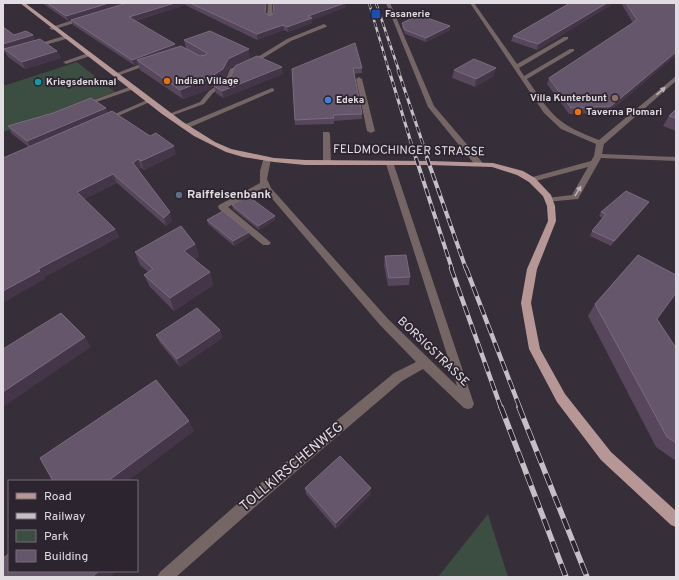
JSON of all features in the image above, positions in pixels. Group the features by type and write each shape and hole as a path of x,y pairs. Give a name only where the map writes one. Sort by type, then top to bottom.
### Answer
{"main road":[{"name":"FELDMOCHINGER STRASSE","path":"22,3 64,38 149,101 214,145 228,151 267,159 327,163 479,164 505,168 532,180 547,195 549,200"},
{"path":"549,200 552,221 532,269 526,303 535,349 561,398 606,456 676,520"}],"street":[{"path":"270,3 270,18"},
{"path":"388,3 431,107 479,164"},
{"path":"472,3 523,79 554,121 569,130 600,143"},
{"path":"52,28 88,17"},
{"path":"169,115 202,103 211,92 229,80 232,70 263,56 289,40 324,26"},
{"path":"26,48 64,38"},
{"path":"516,67 566,38"},
{"path":"523,79 572,50"},
{"path":"66,62 88,55"},
{"path":"115,75 161,59"},
{"path":"549,200 575,197 596,159 600,143 676,78"},
{"path":"359,79 371,131"},
{"path":"73,109 132,88"},
{"path":"185,126 272,90"},
{"path":"98,123 149,101"},
{"path":"326,134 327,163"},
{"path":"266,243 222,208 264,184 262,176 267,159"},
{"path":"532,180 596,159 676,159"},
{"name":"BORSIGSTRASSE","path":"264,184 344,278 424,363 468,404 394,172 390,164"},
{"name":"TOLLKIRSCHENWEG","path":"165,577 277,479 398,377 424,363"}],"green space":[{"path":"77,62 115,92 3,132 3,86"},
{"path":"488,514 508,577 438,577"}],"building":[{"path":"47,3 109,3 66,16"},
{"path":"127,3 175,3 129,17 175,44 132,60 71,20"},
{"path":"190,3 266,3 265,13 270,16 274,13 273,3 345,3 308,16 312,18 287,27 283,25 257,34"},
{"path":"570,3 607,3 538,44 513,36"},
{"path":"626,3 676,3 676,52 611,106 571,108 549,78 637,20"},
{"path":"419,15 450,26 426,38 405,30 402,23"},
{"path":"3,27 14,35 26,31 33,35 3,44"},
{"path":"210,31 249,49 228,59 223,69 206,80 180,90 137,60 181,46 200,56 206,55 207,53 184,40"},
{"path":"40,39 57,51 22,62 4,49"},
{"path":"355,43 362,68 353,68 362,114 333,115 334,118 295,120 292,69"},
{"path":"257,56 282,67 222,91 214,86 231,76 235,66"},
{"path":"474,59 496,68 476,79 454,70"},
{"path":"91,98 106,108 27,141 8,126 53,113"},
{"path":"676,109 676,118 669,116"},
{"path":"112,111 150,136 156,133 174,146 141,161 138,159 133,163 170,212 164,218 113,174 77,192 115,229 38,269 40,271 3,291 3,158"},
{"path":"626,191 649,202 614,241 592,231 606,214 601,212"},
{"path":"248,196 275,216 258,226 232,205"},
{"path":"223,211 249,232 233,241 207,220"},
{"path":"181,226 195,244 184,251 210,272 170,298 144,275 153,269 135,252"},
{"path":"406,255 410,277 389,278 385,256"},
{"path":"638,255 676,275 676,293 657,319 676,348 676,443 667,437 595,304"},
{"path":"197,308 220,330 177,359 156,335"},
{"path":"61,313 85,337 3,392 3,349"},
{"path":"156,380 189,421 109,480 52,480 40,458"},
{"path":"340,456 371,488 336,523 305,488"},
{"path":"8,555 8,572 98,572 92,577 3,577 3,558"}],"railway":[{"path":"369,3 389,71"},
{"path":"376,3 399,71"},
{"path":"389,70 416,159"},
{"path":"398,70 428,159"},
{"path":"416,158 452,269"},
{"path":"427,158 466,269"},
{"path":"451,268 501,408"},
{"path":"466,268 520,408"},
{"path":"501,407 566,577"},
{"path":"519,407 587,577"}],"place":[{"name":"Fasanerie","path":"376,14"},
{"name":"Indian Village","path":"167,81"},
{"name":"Kriegsdenkmal","path":"38,82"},
{"name":"Villa Kunterbunt","path":"615,98"},
{"name":"Edeka","path":"328,100"},
{"name":"Taverna Plomari","path":"578,112"},
{"name":"Raiffeisenbank","path":"179,195"}]}
